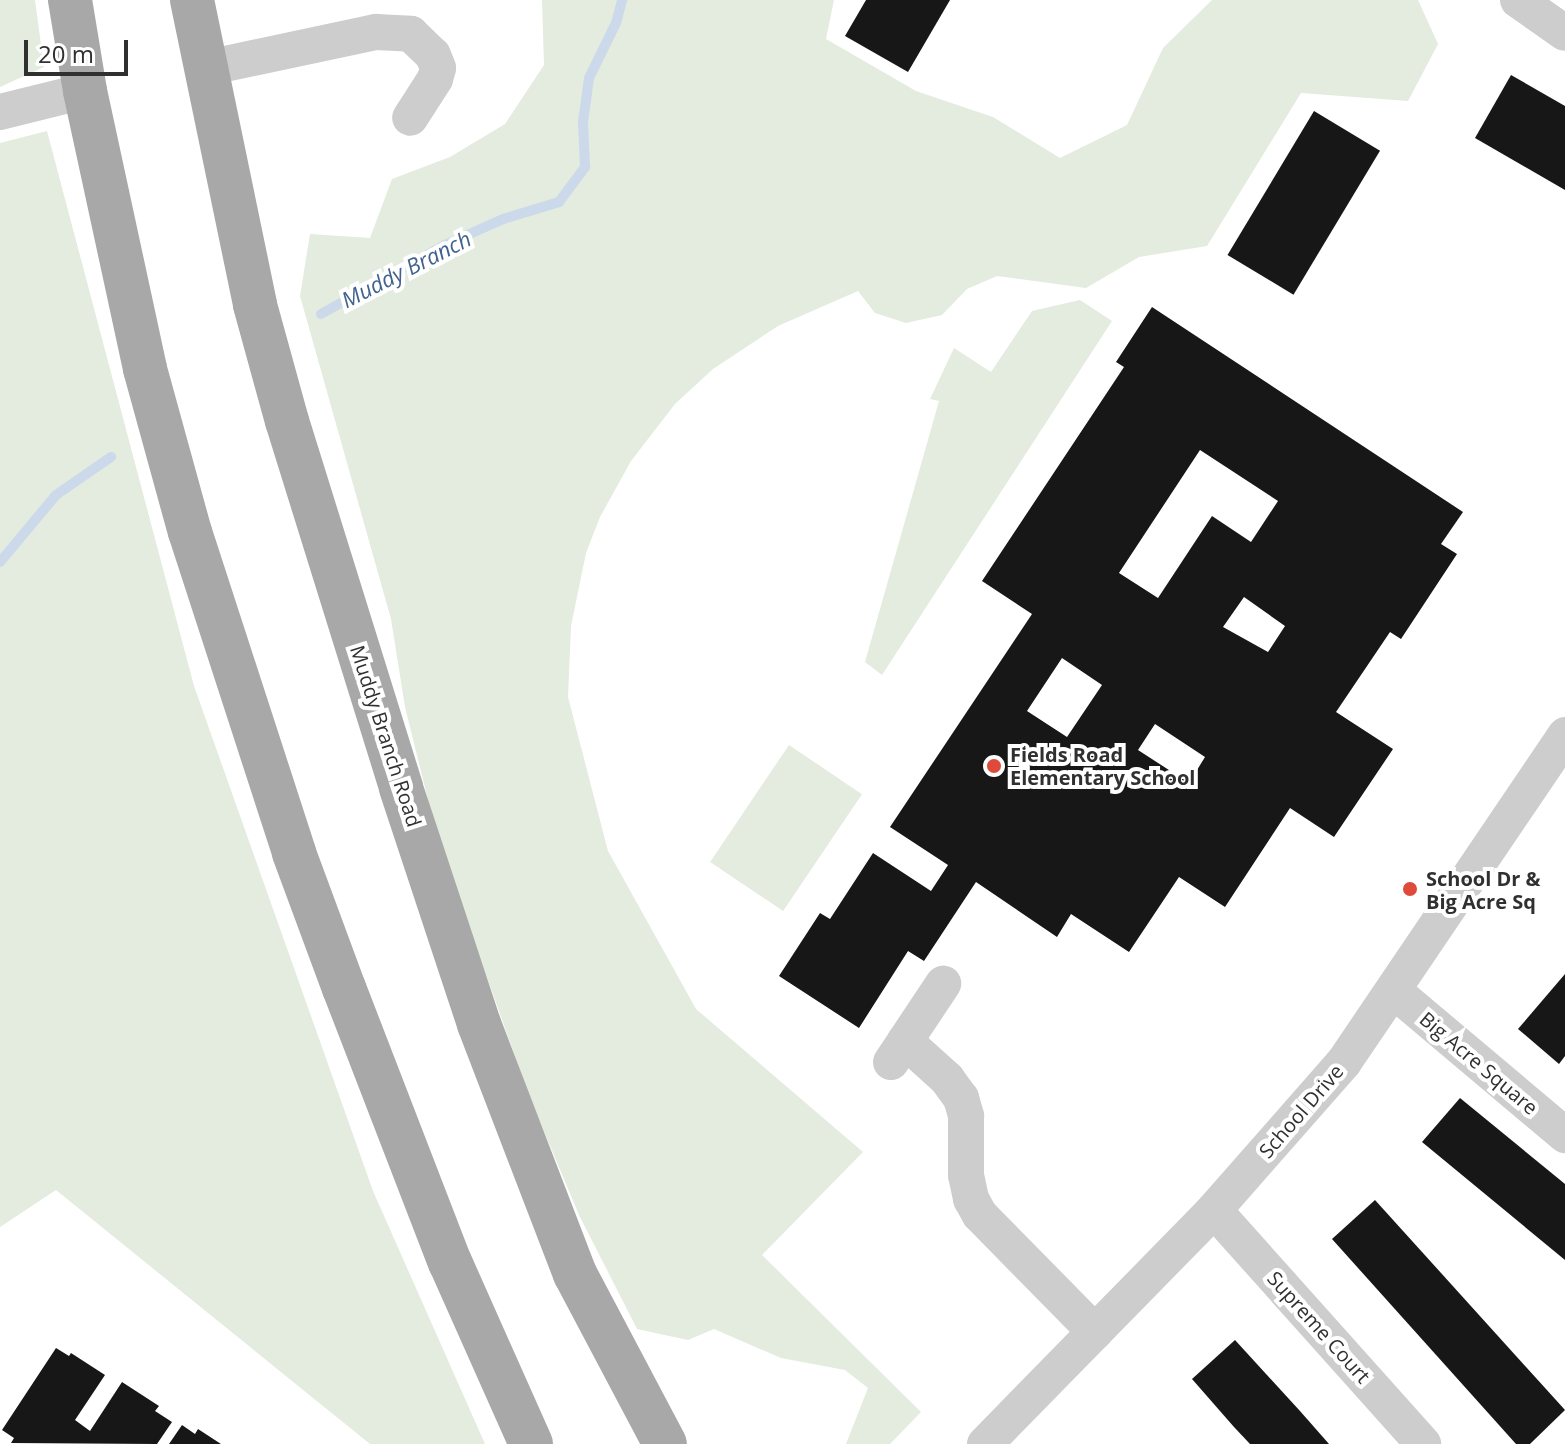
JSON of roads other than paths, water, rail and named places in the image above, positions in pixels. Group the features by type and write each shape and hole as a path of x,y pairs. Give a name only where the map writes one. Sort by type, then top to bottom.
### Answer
{"main road":[{"path":"70,0 85,91 145,369 190,532 294,853 450,1262 531,1444"},
{"name":"Muddy Branch Road","path":"192,0 255,305 287,421 479,1024 575,1274 665,1444"}],"street":[{"path":"1518,0 1565,33"},
{"path":"206,68 376,32 411,34 433,55 438,68 435,79 410,118"},
{"path":"0,112 85,91"},
{"name":"School Drive","path":"985,1444 1214,1210 1344,1062 1565,735"},
{"path":"943,984 898,1052 927,1058 961,1098 966,1116 966,1175 971,1199 980,1215 1095,1332"},
{"name":"Big Acre Square","path":"1394,991 1565,1135"},
{"name":"Supreme Court","path":"1214,1210 1423,1444"}],"waterway":[{"name":"Muddy Branch","path":"321,314 445,245 503,219 559,202 585,167 583,122 589,78 616,23 622,0"},
{"name":"Muddy Branch","path":"0,562 56,495 111,457"}],"place":[{"name":"Fields Road Elementary School","path":"994,766"},
{"name":"School Dr & Big Acre Sq","path":"1410,889"}]}
